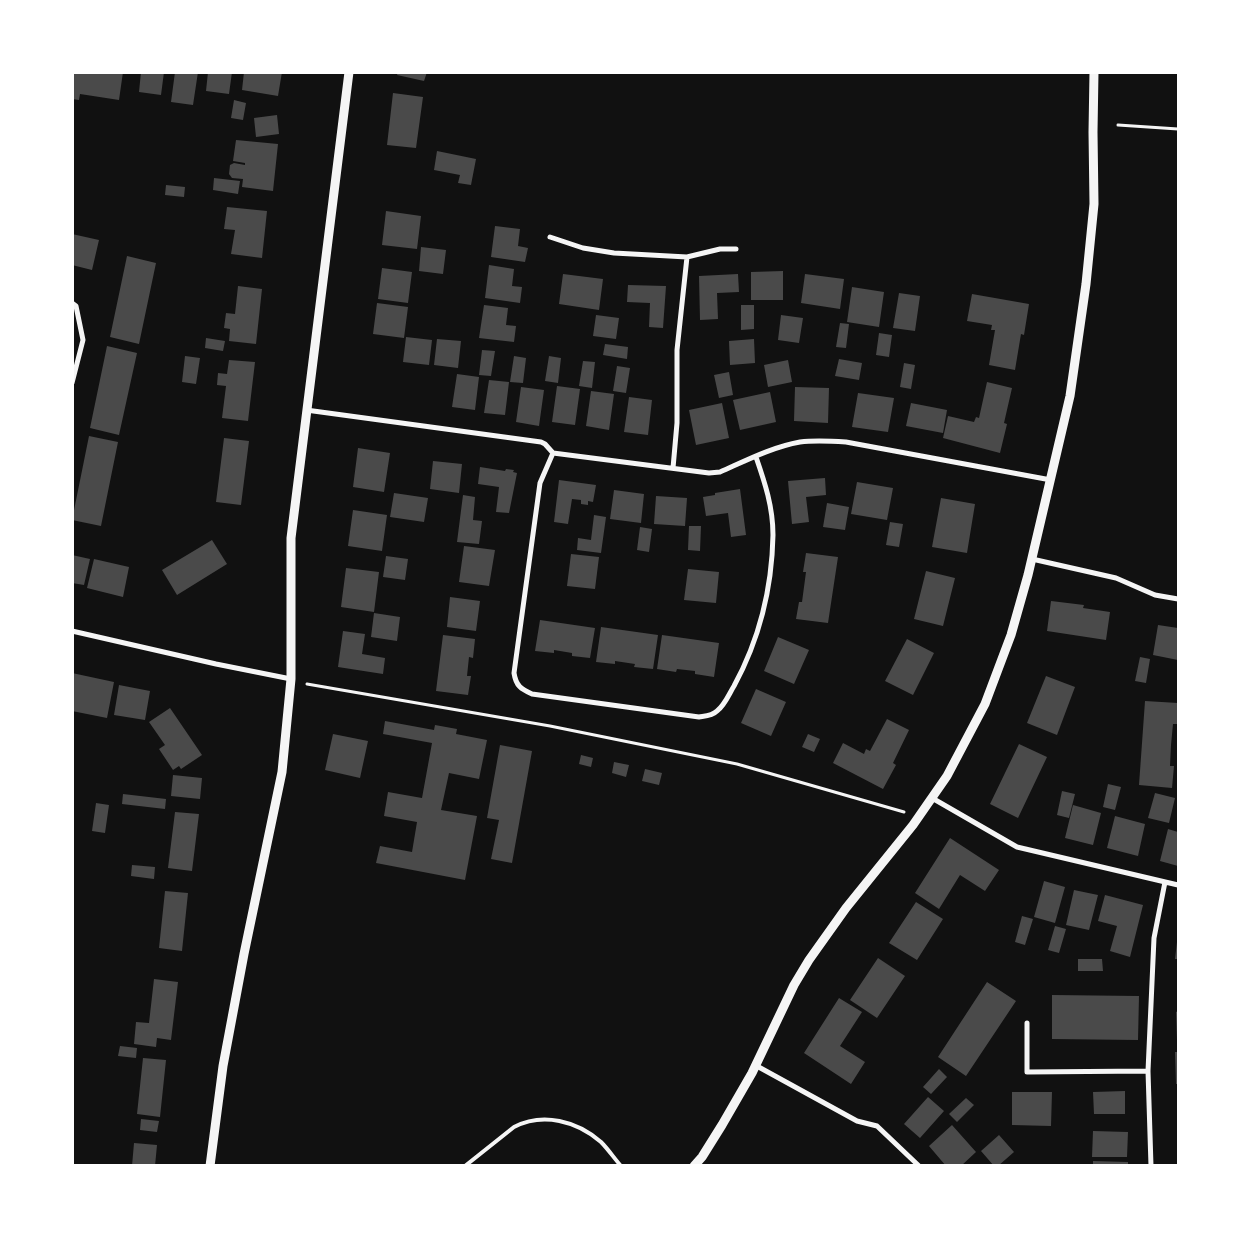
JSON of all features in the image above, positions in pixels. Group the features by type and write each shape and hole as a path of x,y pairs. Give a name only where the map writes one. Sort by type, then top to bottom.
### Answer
{"street":[{"path":"210,1166 223,1066 282,772 291,679 291,538 349,72"},
{"path":"694,1166 702,1157 722,1125 755,1065 794,985 809,960 846,908 919,817 947,776 985,704 1011,635 1032,559 1070,396 1092,239 1094,204 1092,132 1094,72"},
{"path":"550,237 597,251 687,257 720,249 736,249"},
{"path":"673,468 677,423 677,350 687,257"},
{"path":"72,303 76,306 83,340 72,383"},
{"path":"306,410 541,442 553,453 709,473 720,472 784,446 820,440 846,442 1050,480"},
{"path":"553,453 540,484 514,673 516,682 520,689 532,694 691,717 712,714 721,707 751,650 763,614 773,536 772,511 767,488 756,457"},
{"path":"1032,559 1116,578 1155,595 1178,599"},
{"path":"72,631 291,679"},
{"path":"932,798 1017,846 1178,884"},
{"path":"1151,1166 1148,1071 1154,938 1165,882"},
{"path":"1027,1023 1027,1072 1148,1071"},
{"path":"755,1065 857,1121 877,1126 919,1166"}],"lane":[{"path":"466,1166 514,1127 540,1119 564,1122 590,1133 602,1143 621,1166"}],"path":[{"path":"1118,126 1178,129"},
{"path":"291,679 316,686 550,726 736,764 919,817"}],"building":[{"path":"72,72 123,72 119,100 80,94 79,100 72,99"},
{"path":"141,72 164,72 161,95 139,92"},
{"path":"175,72 198,72 193,105 171,102"},
{"path":"208,72 232,72 229,94 206,91"},
{"path":"244,72 282,72 278,96 242,90"},
{"path":"398,72 427,72 424,81 397,75"},
{"path":"393,93 423,97 416,148 387,145"},
{"path":"234,100 246,103 243,120 231,118"},
{"path":"277,115 279,134 256,137 254,118"},
{"path":"236,140 278,144 273,191 242,187 243,179 232,178 229,174 230,165 234,163 245,165 245,163 233,161"},
{"path":"437,151 476,159 471,185 458,183 460,175 434,170"},
{"path":"214,178 240,181 238,194 213,190"},
{"path":"166,185 185,187 184,197 165,195"},
{"path":"227,207 267,211 262,258 231,254 235,230 224,229"},
{"path":"386,211 421,216 417,249 382,245"},
{"path":"495,226 520,229 518,246 528,248 525,262 491,257"},
{"path":"72,234 99,240 92,270 72,265"},
{"path":"421,247 446,250 443,274 419,271"},
{"path":"127,256 156,263 139,344 110,337"},
{"path":"489,265 514,269 512,286 522,287 520,303 485,298"},
{"path":"382,268 412,272 408,303 378,299"},
{"path":"783,271 783,300 751,300 751,272"},
{"path":"563,274 603,279 599,310 559,304"},
{"path":"738,274 739,292 717,293 718,319 700,320 699,276"},
{"path":"805,274 844,279 840,309 801,303"},
{"path":"628,285 666,286 663,328 649,327 650,303 627,302"},
{"path":"238,286 262,289 256,344 229,341 230,329 224,328 226,313 235,314"},
{"path":"852,287 884,292 879,327 847,322"},
{"path":"899,293 920,296 915,331 893,328"},
{"path":"972,294 1029,304 1024,335 1021,334 1015,370 989,365 995,330 991,330 992,325 967,321"},
{"path":"377,303 408,307 404,338 373,334"},
{"path":"484,305 508,308 506,325 516,326 514,342 479,338"},
{"path":"741,305 754,305 754,329 741,330"},
{"path":"596,315 619,318 616,339 593,336"},
{"path":"781,315 803,318 799,343 778,340"},
{"path":"840,323 849,324 846,348 836,347"},
{"path":"879,333 892,335 889,357 876,355"},
{"path":"406,337 432,340 429,365 403,362"},
{"path":"206,338 225,341 223,351 205,348"},
{"path":"437,339 461,341 458,368 434,365"},
{"path":"754,339 755,363 730,365 729,341"},
{"path":"605,344 628,347 627,359 603,355"},
{"path":"107,346 137,353 119,435 90,428"},
{"path":"482,350 495,351 491,376 479,375"},
{"path":"185,356 200,358 196,384 182,382"},
{"path":"514,356 526,358 523,383 510,382"},
{"path":"549,356 561,358 558,383 545,381"},
{"path":"839,359 862,363 859,380 835,376"},
{"path":"229,360 255,362 248,421 222,418 226,386 217,385 218,373 227,374"},
{"path":"788,360 792,382 768,387 764,365"},
{"path":"583,361 595,362 592,388 579,386"},
{"path":"904,363 915,365 911,389 900,387"},
{"path":"617,366 630,368 626,393 613,391"},
{"path":"729,372 733,395 719,398 714,375"},
{"path":"457,374 479,377 475,410 452,407"},
{"path":"489,380 509,382 505,415 484,413"},
{"path":"987,382 1012,388 1004,423 1007,424 1000,453 943,438 948,416 974,422 976,417 979,418"},
{"path":"557,386 580,389 575,425 552,422"},
{"path":"521,387 544,390 539,426 516,422"},
{"path":"795,387 829,388 828,423 794,421"},
{"path":"591,391 614,394 609,430 586,426"},
{"path":"770,392 776,422 740,430 733,400"},
{"path":"858,393 894,398 888,432 852,427"},
{"path":"629,397 652,400 648,435 624,432"},
{"path":"722,403 729,438 696,445 689,410"},
{"path":"911,403 947,410 943,433 906,426"},
{"path":"89,436 118,442 101,526 72,520"},
{"path":"224,438 249,441 241,505 216,502"},
{"path":"358,448 390,453 384,492 353,487"},
{"path":"433,461 462,464 459,493 430,489"},
{"path":"480,467 505,471 506,469 514,470 513,472 517,473 509,513 496,512 499,487 478,484"},
{"path":"825,478 826,495 806,497 809,522 792,524 788,481"},
{"path":"559,480 596,485 593,502 588,501 588,505 581,504 581,500 572,499 568,524 554,522"},
{"path":"857,482 893,488 887,520 851,514"},
{"path":"740,489 746,535 731,537 728,513 706,516 703,497"},
{"path":"614,490 644,494 641,523 610,519"},
{"path":"394,493 428,498 424,522 390,517"},
{"path":"463,495 475,497 473,520 482,521 479,544 457,542"},
{"path":"656,496 687,498 685,526 654,524"},
{"path":"941,498 975,504 967,553 932,547"},
{"path":"827,503 849,507 845,530 823,527"},
{"path":"353,510 387,515 382,551 348,546"},
{"path":"594,515 606,517 601,553 577,550 578,538 591,540"},
{"path":"890,522 903,524 899,547 886,545"},
{"path":"689,526 701,526 700,551 688,550"},
{"path":"640,527 652,529 649,552 637,550"},
{"path":"212,540 227,564 177,595 162,570"},
{"path":"464,546 495,550 489,586 459,582"},
{"path":"806,553 838,557 828,623 796,619 799,602 802,602 806,572 803,572"},
{"path":"571,554 599,557 595,589 567,586"},
{"path":"72,555 90,559 84,585 72,583"},
{"path":"386,556 408,559 405,580 383,577"},
{"path":"94,559 129,567 123,597 87,588"},
{"path":"346,568 379,572 374,612 341,607"},
{"path":"688,569 719,572 716,603 684,600"},
{"path":"926,571 955,578 943,626 914,619"},
{"path":"450,597 480,601 476,631 447,627"},
{"path":"1051,601 1084,605 1083,608 1110,612 1106,640 1047,631"},
{"path":"374,613 400,617 397,641 371,637"},
{"path":"540,620 595,628 590,658 572,656 572,653 554,650 554,653 535,651"},
{"path":"1158,625 1178,628 1178,660 1153,655"},
{"path":"601,627 658,635 653,669 634,667 635,664 615,661 615,664 596,662"},
{"path":"343,631 365,634 362,654 385,658 383,674 338,667"},
{"path":"443,635 475,639 473,658 469,657 467,676 471,676 468,695 436,691"},
{"path":"662,635 719,643 714,677 695,674 695,671 677,669 676,672 657,669"},
{"path":"778,637 809,650 794,684 764,671"},
{"path":"907,639 934,653 913,695 885,681"},
{"path":"1140,657 1150,659 1146,683 1135,681"},
{"path":"72,673 114,682 107,718 72,711"},
{"path":"1046,676 1075,687 1057,735 1027,723"},
{"path":"119,685 150,691 145,720 114,715"},
{"path":"756,689 786,702 771,736 741,723"},
{"path":"1145,701 1178,703 1177,724 1173,724 1171,745 1170,766 1174,766 1172,788 1139,785"},
{"path":"170,708 202,755 181,769 179,766 173,770 159,749 165,745 149,722"},
{"path":"887,719 909,730 893,763 896,765 883,789 833,763 843,743 864,754 866,749 870,751"},
{"path":"385,721 434,730 435,725 457,729 456,734 487,740 479,779 449,773 441,810 477,816 465,880 376,863 380,846 412,852 417,822 384,816 388,792 422,798 432,743 383,734"},
{"path":"333,734 368,741 360,778 325,770"},
{"path":"808,734 820,739 814,752 802,747"},
{"path":"1019,744 1047,757 1018,818 990,804"},
{"path":"500,745 532,751 512,863 491,859 499,820 487,818"},
{"path":"581,755 593,758 591,767 579,764"},
{"path":"614,762 629,765 626,777 612,773"},
{"path":"645,769 662,773 659,785 642,781"},
{"path":"173,775 202,778 200,799 171,796"},
{"path":"1108,784 1121,787 1115,810 1103,807"},
{"path":"1062,791 1075,794 1069,818 1057,815"},
{"path":"1155,793 1175,798 1169,823 1148,818"},
{"path":"123,794 166,799 165,809 122,804"},
{"path":"96,803 109,805 105,833 92,831"},
{"path":"1073,805 1101,813 1093,845 1065,838"},
{"path":"175,812 199,814 192,871 168,868"},
{"path":"1115,816 1145,824 1138,856 1107,848"},
{"path":"1168,829 1178,832 1178,866 1160,861"},
{"path":"950,838 999,870 985,891 960,875 939,909 915,893"},
{"path":"132,865 155,867 154,879 131,876"},
{"path":"1044,881 1065,887 1055,923 1034,917"},
{"path":"1074,890 1098,895 1089,930 1066,925"},
{"path":"165,891 188,893 182,951 159,948"},
{"path":"1105,895 1143,905 1130,957 1110,951 1117,926 1098,921"},
{"path":"916,902 943,919 917,960 889,943"},
{"path":"1022,916 1033,919 1025,945 1015,942"},
{"path":"1055,926 1066,929 1059,953 1048,950"},
{"path":"1177,942 1178,959 1175,959"},
{"path":"878,958 905,976 877,1018 850,1000"},
{"path":"1078,959 1102,959 1103,971 1078,971"},
{"path":"154,979 178,982 171,1040 157,1038 156,1047 134,1044 136,1022 149,1023"},
{"path":"987,982 1016,1001 966,1076 938,1057"},
{"path":"1052,995 1139,996 1138,1040 1052,1039"},
{"path":"839,998 862,1012 840,1046 865,1062 851,1084 804,1053"},
{"path":"1178,1011 1178,1040 1177,1040 1176,1012"},
{"path":"120,1046 137,1048 136,1058 118,1056"},
{"path":"1175,1052 1178,1052 1178,1084 1176,1084"},
{"path":"143,1058 166,1060 160,1117 137,1114"},
{"path":"939,1069 947,1077 931,1094 923,1087"},
{"path":"1125,1091 1125,1114 1094,1114 1093,1092"},
{"path":"1012,1092 1052,1092 1051,1126 1012,1125"},
{"path":"928,1097 944,1111 920,1138 904,1124"},
{"path":"966,1098 974,1105 957,1122 949,1114"},
{"path":"141,1119 159,1121 157,1132 140,1130"},
{"path":"952,1125 976,1152 961,1166 946,1166 929,1146"},
{"path":"1093,1131 1128,1132 1127,1157 1092,1157"},
{"path":"999,1135 1014,1152 998,1166 994,1166 981,1151"},
{"path":"134,1143 157,1145 155,1166 132,1166"},
{"path":"1093,1161 1128,1162 1128,1166 1093,1166"}]}
